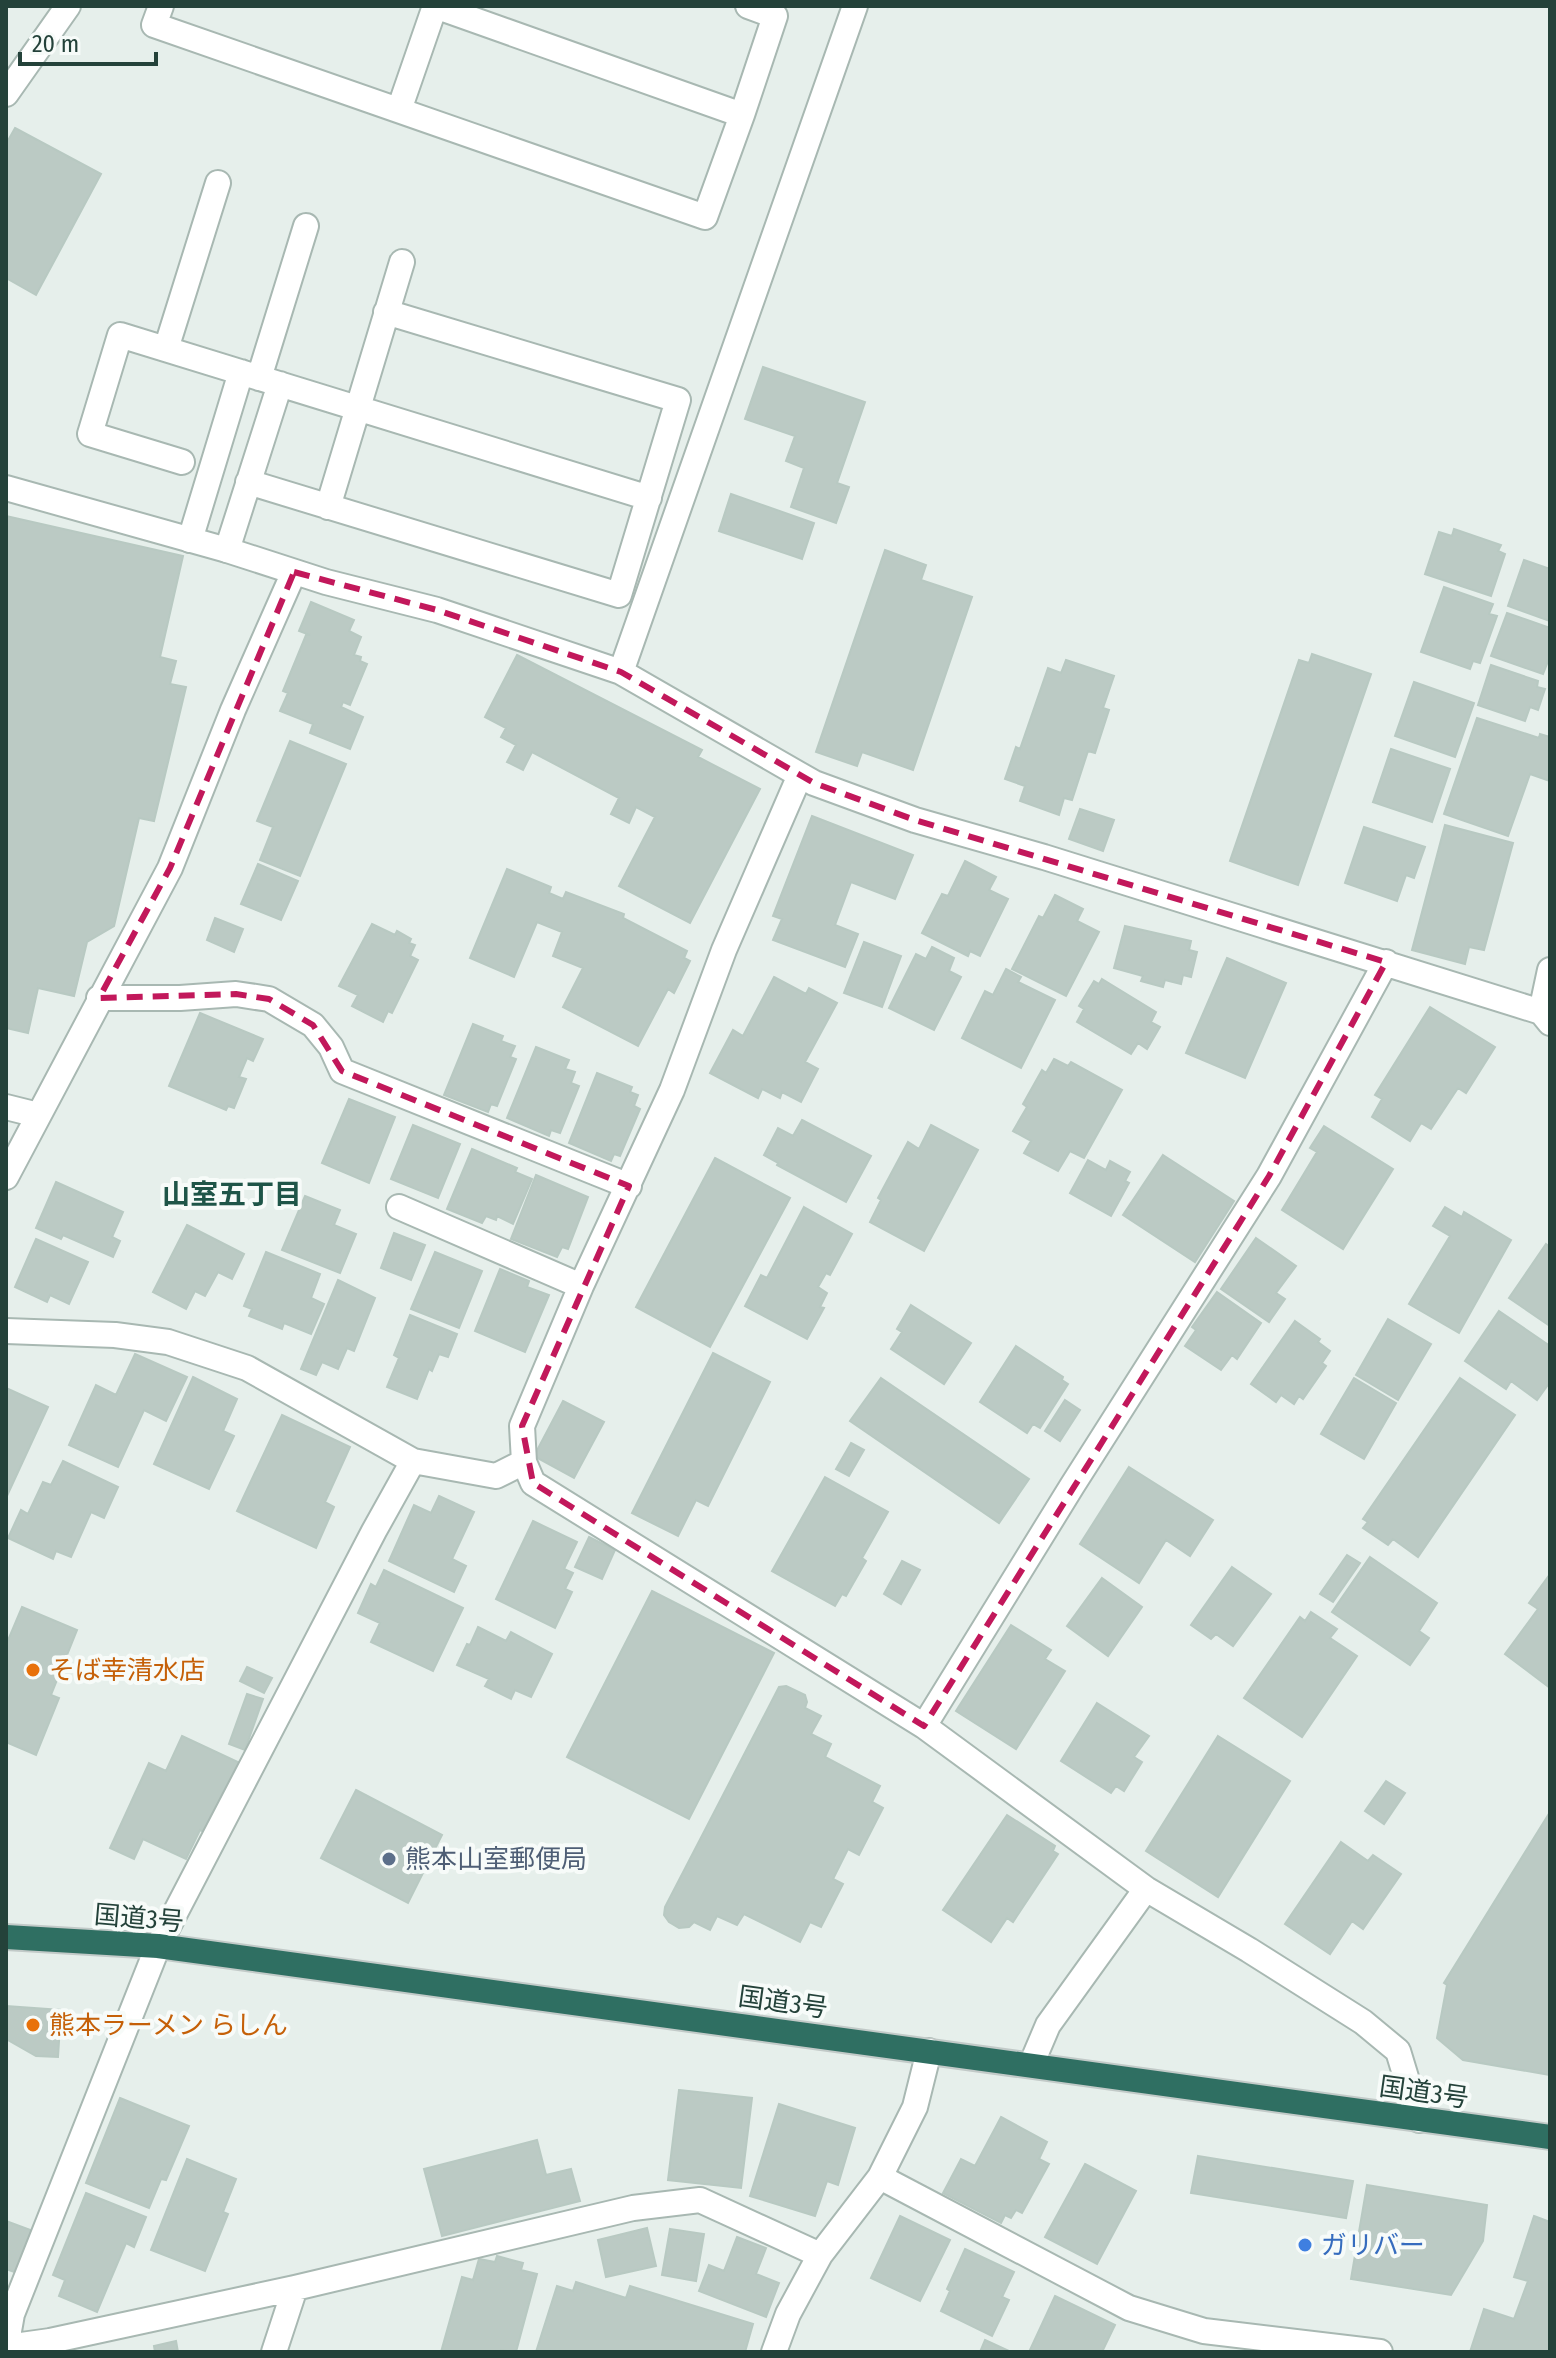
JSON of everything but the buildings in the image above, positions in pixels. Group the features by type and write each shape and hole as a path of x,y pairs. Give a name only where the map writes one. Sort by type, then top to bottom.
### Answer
{"highway":[{"name":"国道3号","path":"6,1937 158,1946 1550,2137"}],"street":[{"path":"6,94 68,6"},
{"path":"161,6 154,25 705,217 775,16 748,6"},
{"path":"399,110 435,6 742,115"},
{"path":"621,672 855,6"},
{"path":"166,349 218,183"},
{"path":"190,540 260,378 306,226"},
{"path":"328,507 402,262"},
{"path":"248,482 619,595 678,400 386,312"},
{"path":"182,462 90,434 120,335 649,498"},
{"path":"227,550 248,482 260,378"},
{"path":"6,488 437,610 621,672 814,783 915,820 1386,962 1546,1018 1550,970"},
{"path":"6,1177 170,868 233,710 294,572"},
{"path":"800,775 724,950 672,1090 581,1286 522,1426 524,1462 533,1483 924,1726 1146,1889 1363,2022 1398,2051 1419,2120"},
{"path":"924,1726 1269,1176 1386,962"},
{"path":"99,998 236,994 269,999 313,1025 331,1047 342,1071 629,1186"},
{"path":"6,1107 38,1115"},
{"path":"399,1207 581,1286"},
{"path":"6,1331 115,1335 168,1342 247,1368 413,1461 496,1476 524,1462"},
{"path":"413,1461 158,1946 12,2314 6,2348 51,2346 633,2208 700,2200 820,2255"},
{"path":"1031,2065 1048,2025 1146,1889"},
{"path":"774,2352 788,2314 820,2255 880,2177 915,2107 929,2051"},
{"path":"880,2177 1129,2308 1204,2331 1380,2352"},
{"path":"274,2352 295,2288"}],"highlighted area":[{"path":"294,572 437,610 621,672 814,783 915,820 1386,962 1269,1176 924,1726 533,1483 522,1426 629,1186 342,1071 313,1025 269,999 236,994 99,998 170,868"}],"place":[{"name":"そば幸清水店","path":"33,1670"},
{"name":"熊本山室郵便局","path":"389,1859"},
{"name":"熊本ラーメン らしん","path":"33,2025"},
{"name":"ガリバー","path":"1305,2245"}],"district":[{"name":"山室五丁目","path":"232,1194"}]}
